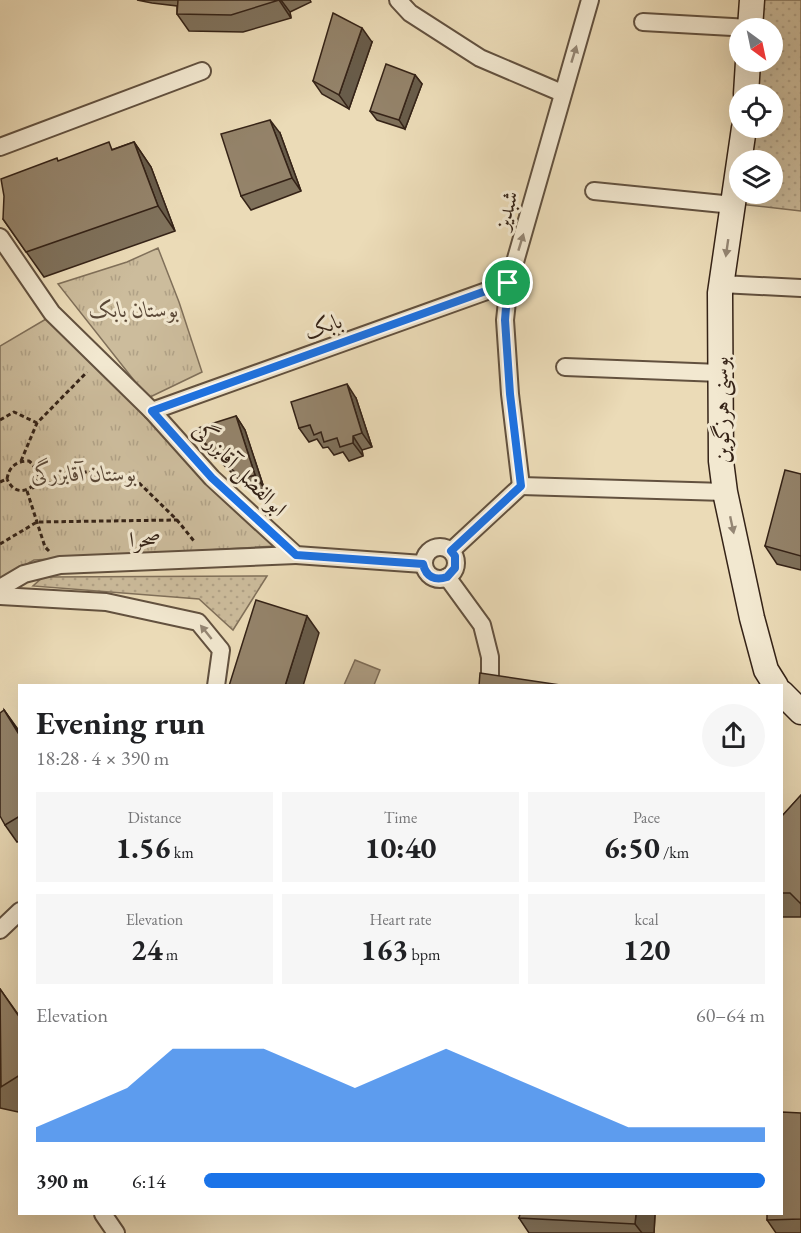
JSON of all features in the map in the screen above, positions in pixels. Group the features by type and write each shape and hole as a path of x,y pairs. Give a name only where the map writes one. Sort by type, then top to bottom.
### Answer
{"street":[{"path":"398,0 410,13 480,58 562,93"},
{"name":"شبدیز","path":"521,486 510,394 505,320 508,283 590,0"},
{"path":"751,18 752,0"},
{"path":"643,22 729,27"},
{"path":"0,147 202,71"},
{"name":"بوسنی هرزگوین","path":"743,138 721,284 721,461 725,492 752,618 766,670 775,684"},
{"path":"594,191 733,205"},
{"name":"ابوالفضل آقابزرگی","path":"0,237 52,313 152,411 212,478 296,555"},
{"name":"بابک","path":"152,411 508,283"},
{"path":"721,284 801,288"},
{"path":"565,367 720,373"},
{"path":"451,551 521,486 725,492"},
{"path":"439,547 451,551 455,556 455,568 447,577 435,579 429,576 423,564 424,558 433,548 439,547"},
{"path":"296,555 423,564"},
{"name":"صحرا","path":"0,588 24,574 60,565 296,555"},
{"path":"447,577 482,625 490,657 490,684"},
{"path":"0,596 106,602 198,622 221,650 216,684"},
{"path":"783,694 801,712"},
{"path":"0,930 18,913"},
{"path":"103,1215 116,1233"}],"path":[{"path":"99,360 38,423 21,461 10,469 7,479 10,485 18,491 27,491 88,471 132,476 177,520 207,559"},
{"path":"0,420 14,412 38,423"},
{"path":"21,461 29,461 38,473 37,481 32,488"},
{"path":"0,482 7,479"},
{"path":"27,491 45,547 60,565"},
{"path":"0,544 37,522 177,520"}],"green space":[{"path":"758,0 801,0 801,211 739,204 783,204 783,150 747,150 748,138 783,138 783,84 753,84 753,72 783,72 783,18 757,18"},
{"name":"بوستان بابک","path":"158,248 202,372 148,398 58,284 127,262"},
{"name":"بوستان آقابزرگی","path":"46,319 149,418 276,546 34,560 0,579 0,346"},
{"path":"267,576 233,630 199,599 33,586 43,577"}],"shaded area":[{"path":"355,660 380,670 374,684 344,684"}],"building":[{"path":"178,0 279,0 231,15 177,14"},
{"path":"333,13 362,28 339,95 313,81"},
{"path":"386,64 415,75 399,120 370,111"},
{"path":"270,120 292,178 241,196 221,134"},
{"path":"109,142 112,150 134,142 158,206 26,252 3,219 4,196 1,179"},
{"path":"347,384 362,433 353,436 353,443 340,447 337,438 324,442 321,432 314,435 310,425 299,428 291,402"},
{"path":"236,416 255,475 242,479 202,440 198,428"},
{"path":"785,470 801,474 801,556 765,546"},
{"path":"256,600 307,616 286,684 230,684"},
{"path":"480,673 554,684 479,684"},
{"path":"4,710 18,733 18,817 5,825 0,816 0,713"},
{"path":"801,795 801,904 790,893 783,893 783,815"},
{"path":"0,989 18,1015 18,1076 1,1087"},
{"path":"783,1112 801,1113 801,1219 767,1220 767,1215 783,1215"},
{"path":"520,1215 636,1215 635,1224 519,1218"}],"route":[{"path":"508,283 505,320 510,394 521,486 451,551 456,562 452,574 447,577 435,579 429,576 423,564 296,555 212,478 152,411 223,385 508,283"}]}
